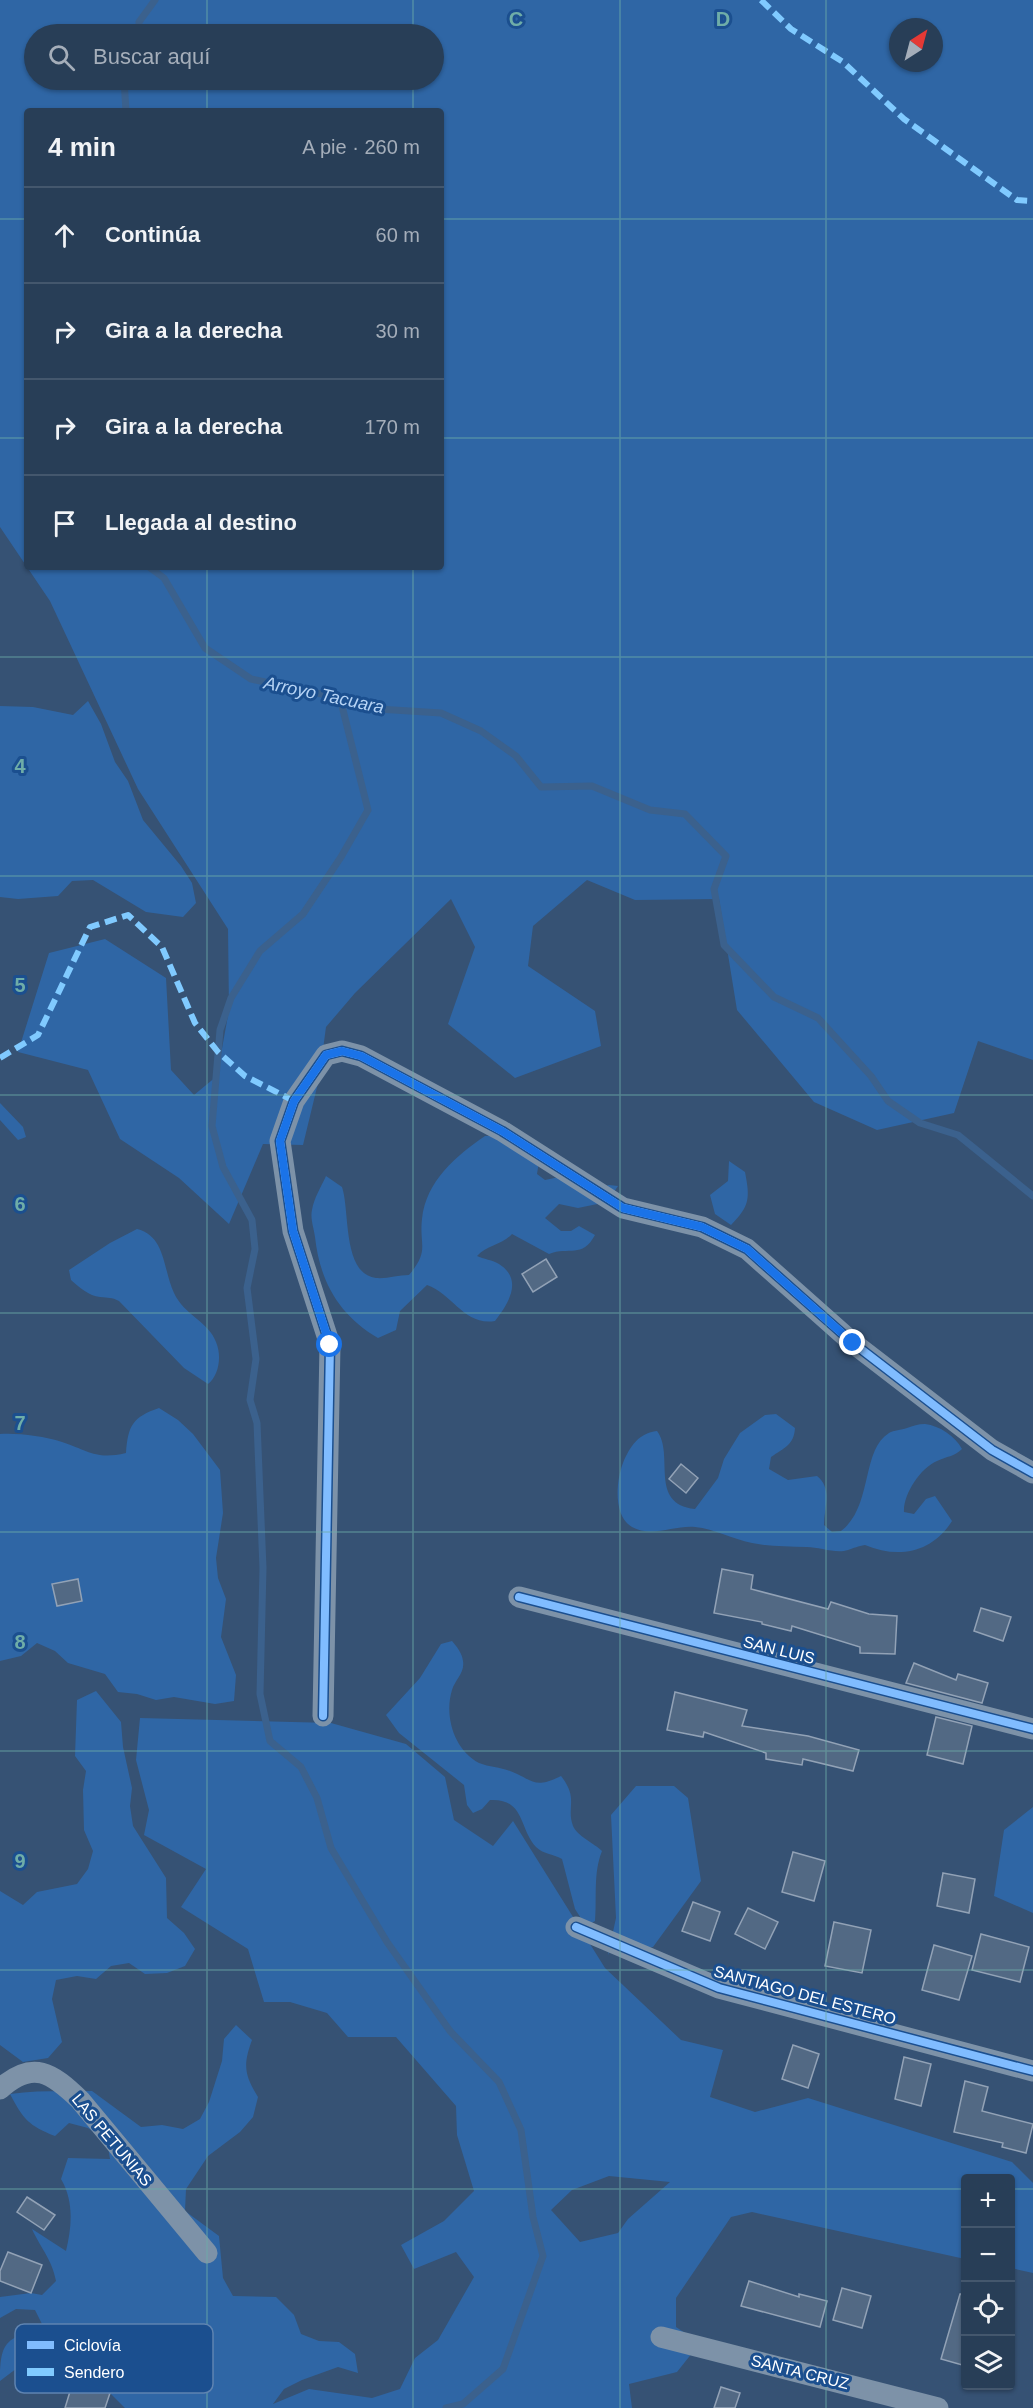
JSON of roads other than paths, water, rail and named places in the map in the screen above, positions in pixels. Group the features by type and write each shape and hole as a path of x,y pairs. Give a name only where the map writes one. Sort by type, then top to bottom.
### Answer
{"street":[{"path":"323,1716 330,1345 293,1231 280,1141 294,1101 326,1055 342,1051 361,1056 502,1131 623,1208 702,1227 747,1249 853,1343 992,1450 1033,1473"},
{"name":"SAN LUIS","path":"519,1597 1033,1729"},
{"name":"SANTIAGO DEL ESTERO","path":"576,1927 719,1988 1033,2071"},
{"name":"LAS PETUNIAS","path":"0,2089 16,2074 36,2072 56,2077 80,2100 207,2253"},
{"name":"SANTA CRUZ","path":"661,2337 938,2408"}],"waterway":[{"name":"Arroyo Tacuara","path":"139,24 155,0"},
{"name":"Arroyo Tacuara","path":"125,90 126,108"},
{"name":"Arroyo Tacuara","path":"153,570 164,578 205,648 251,679 340,698 378,709 441,713 481,731 516,756 541,787 592,786 650,810 685,814 726,856 714,889 724,945 774,997 818,1018 871,1076 888,1101 920,1123 958,1135 1033,1196"},
{"path":"340,698 368,810 341,857 303,914 260,951 231,998 220,1030 212,1126 223,1167 252,1220 255,1249 247,1288 256,1359 250,1400 257,1423 263,1568 260,1694 270,1741 301,1767 317,1798 331,1848 387,1942 450,2031 499,2082 521,2130 533,2217 543,2256 503,2369 463,2404 446,2408"}]}
